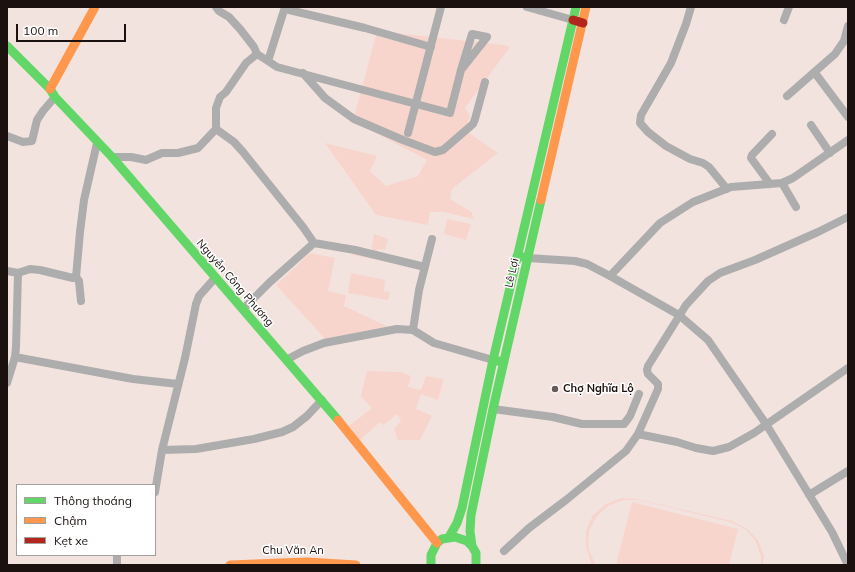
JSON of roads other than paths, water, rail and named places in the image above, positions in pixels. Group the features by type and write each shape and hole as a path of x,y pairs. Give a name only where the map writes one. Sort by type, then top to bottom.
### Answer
{"main road":[{"path":"50,89 95,7"},
{"name":"Lê Lợi","path":"449,537 457,523 462,508 493,360 576,7"},
{"name":"Lê Lợi","path":"476,565 476,553 472,546 470,531 471,515 493,409 586,7"},
{"path":"573,20 583,23"},
{"name":"Nguyễn Công Phương","path":"7,46 50,89 55,97 112,157 322,400 437,543"},
{"path":"517,256 528,258"},
{"path":"493,360 504,362"},
{"path":"431,565 431,555 437,543 449,537 462,538 472,546"},
{"name":"Chu Văn An","path":"230,565 307,562 356,565"}],"street":[{"path":"216,7 219,11 229,17 240,29 254,47 257,54 277,67 415,102 450,113 461,70"},
{"path":"408,133 415,102 442,7"},
{"path":"527,7 573,20"},
{"path":"691,7 682,37 671,63 641,115 640,123 651,135 666,146 709,167 727,189"},
{"path":"784,20 789,7"},
{"path":"268,61 285,8 365,28 431,47"},
{"path":"787,96 835,54 844,41 848,26"},
{"path":"112,157 131,157 146,160 162,153 178,153 198,148 216,129 216,108 220,97 226,92 246,63 257,54"},
{"path":"302,73 325,98 354,119 435,152 443,150 473,124 485,82"},
{"path":"815,73 848,117"},
{"path":"7,136 23,142 32,141 37,120 42,111 55,97"},
{"path":"811,125 830,153"},
{"path":"216,129 234,142 243,152 314,243 356,250 425,267"},
{"path":"770,184 751,158 772,134"},
{"path":"610,276 660,224 693,202 731,187 782,183 793,178 848,140"},
{"path":"81,302 79,282 76,277 80,232 84,200 97,142"},
{"path":"782,183 796,207"},
{"path":"504,551 529,528 622,455 638,434 658,389 658,384 648,374 648,366 686,305 708,281 714,276 818,232 848,217"},
{"path":"413,330 419,290 432,239"},
{"path":"243,309 270,282 314,243"},
{"path":"528,258 576,261 587,264 679,315 708,340 766,424 832,532 845,550 848,565"},
{"path":"7,271 18,273 30,269 73,278 76,277"},
{"path":"7,383 15,357 18,273"},
{"path":"156,486 162,450 185,358 196,304 199,296 215,278"},
{"path":"286,360 303,351 324,343 398,329 413,330 440,345 493,360"},
{"path":"15,357 133,380 178,384"},
{"path":"638,434 677,442 696,448 713,450 729,447 754,433 848,368"},
{"path":"493,409 553,417 582,424 624,424 630,416 639,394"},
{"path":"162,450 196,449 254,439 282,432 293,427 307,416 322,400"},
{"path":"809,495 848,471"}],"place":[{"name":"Chợ Nghĩa Lộ","path":"555,389"}]}
